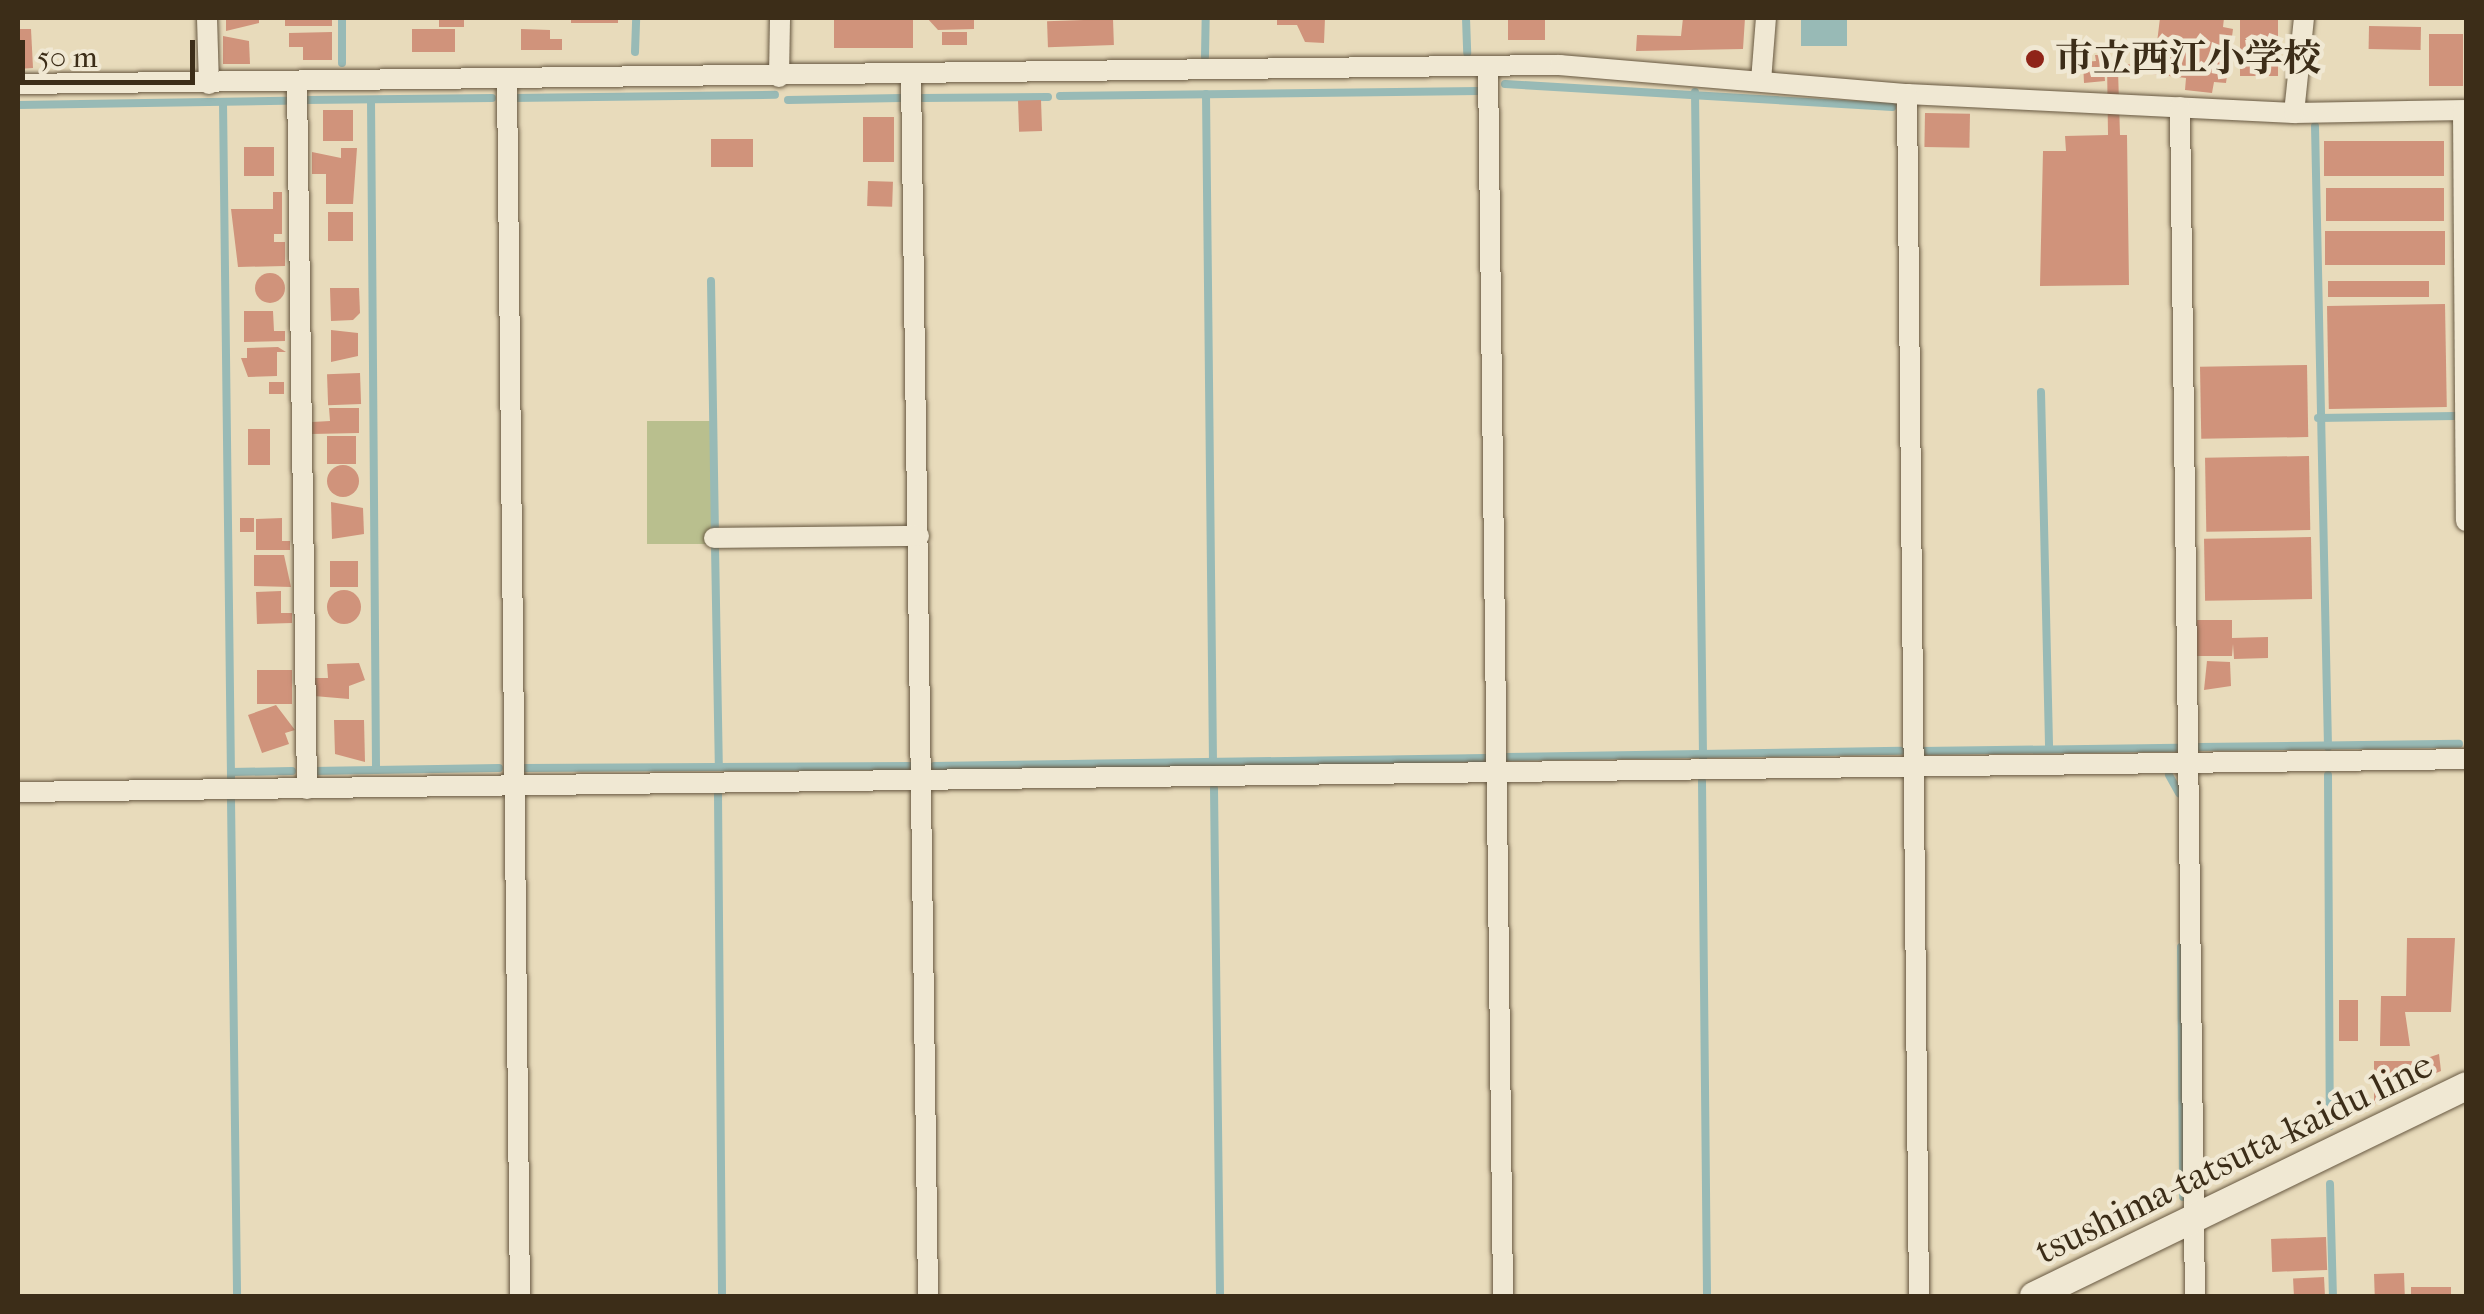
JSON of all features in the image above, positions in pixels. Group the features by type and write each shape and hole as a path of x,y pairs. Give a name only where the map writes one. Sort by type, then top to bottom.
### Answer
{"main road":[{"name":"tsushima-tatsuta-kaidu line","path":"2034,1296 2466,1086"}],"street":[{"path":"207,18 209,84"},
{"path":"779,76 780,18"},
{"path":"1761,80 1766,18"},
{"path":"2294,112 2304,18"},
{"path":"18,84 297,84 1488,66 1761,80 1908,94 2180,107 2294,112 2465,110 2466,521"},
{"path":"1488,66 1503,1296"},
{"path":"912,76 928,1296"},
{"path":"507,80 511,786 520,1296"},
{"path":"297,84 306,789"},
{"path":"1908,94 1918,1296"},
{"path":"2180,107 2194,1296"},
{"path":"714,538 919,536"},
{"path":"18,792 2466,759"}],"green space":[{"path":"647,421 712,421 712,544 647,544"}],"water":[{"path":"1801,18 1847,18 1847,46 1801,46"}],"building":[{"path":"226,18 259,18 259,23 226,31"},
{"path":"285,18 332,18 332,26 285,26"},
{"path":"439,18 464,18 464,27 439,27"},
{"path":"571,18 618,18 618,23 571,23"},
{"path":"834,18 913,18 913,48 834,48"},
{"path":"927,18 974,18 974,29 938,30"},
{"path":"1277,18 1325,18 1324,43 1305,42 1297,25 1277,25"},
{"path":"1508,18 1545,18 1545,40 1508,40"},
{"path":"1683,18 1745,18 1743,49 1636,51 1637,35 1681,36"},
{"path":"2160,18 2224,18 2223,27 2233,29 2226,83 2214,82 2212,93 2185,90 2186,78 2118,70 2120,135 2127,135 2129,285 2040,286 2043,151 2066,151 2065,136 2108,135 2107,62 2154,67"},
{"path":"2240,18 2278,18 2278,76 2240,76"},
{"path":"1113,19 1114,45 1048,47 1047,21"},
{"path":"2369,26 2421,27 2421,50 2369,49"},
{"path":"18,29 31,29 33,68 18,69"},
{"path":"412,29 455,29 455,52 412,52"},
{"path":"521,29 550,30 550,39 562,39 562,50 521,50"},
{"path":"332,32 332,60 303,60 303,47 289,47 289,33"},
{"path":"942,32 967,32 967,45 942,45"},
{"path":"2429,34 2463,34 2463,86 2429,86"},
{"path":"223,36 249,41 250,64 223,64"},
{"path":"2095,55 2103,55 2105,81 2084,83 2083,62 2096,61"},
{"path":"1041,100 1042,131 1019,132 1018,101"},
{"path":"323,110 353,110 353,141 323,141"},
{"path":"1925,113 1970,114 1969,148 1924,147"},
{"path":"863,117 894,117 894,162 863,162"},
{"path":"711,139 753,139 753,167 711,167"},
{"path":"2324,141 2444,141 2444,176 2324,176"},
{"path":"244,147 274,147 274,176 244,176"},
{"path":"341,148 357,148 353,204 326,204 326,174 312,174 312,152 341,158"},
{"path":"868,181 893,182 892,207 867,206"},
{"path":"2326,188 2444,188 2444,221 2326,221"},
{"path":"273,192 282,192 282,234 274,234 274,242 285,242 285,266 238,267 231,209 273,209"},
{"path":"328,212 353,212 353,241 328,241"},
{"path":"2325,231 2445,231 2445,265 2325,265"},
{"path":"270,273 281,277 285,288 281,299 270,303 259,299 255,288 259,277"},
{"path":"2328,281 2429,281 2429,297 2328,297"},
{"path":"330,288 359,288 360,313 353,320 331,321"},
{"path":"2445,304 2447,407 2329,409 2327,306"},
{"path":"244,311 273,311 274,331 285,331 285,341 244,342"},
{"path":"331,330 358,333 358,356 331,362"},
{"path":"278,347 286,352 277,352 277,376 248,377 241,358 247,358 247,348"},
{"path":"2307,365 2308,437 2201,439 2200,367"},
{"path":"360,373 361,404 328,405 327,374"},
{"path":"269,382 284,382 284,394 269,394"},
{"path":"329,408 359,408 359,433 312,434 312,422 330,421"},
{"path":"248,429 270,429 270,465 248,465"},
{"path":"327,436 356,436 356,464 327,464"},
{"path":"2309,456 2310,530 2206,532 2205,458"},
{"path":"343,465 354,470 359,481 354,492 343,497 332,492 327,481 332,470"},
{"path":"331,502 363,508 364,534 332,539"},
{"path":"240,518 254,518 254,532 240,532"},
{"path":"282,518 282,541 290,541 290,550 256,550 256,519"},
{"path":"2311,537 2312,599 2205,601 2204,539"},
{"path":"254,555 284,555 291,587 254,586"},
{"path":"330,561 358,561 358,587 330,587"},
{"path":"344,590 356,595 361,607 356,619 344,624 332,619 327,607 332,595"},
{"path":"281,591 281,613 292,613 292,623 257,624 256,592"},
{"path":"2197,620 2232,620 2232,638 2268,637 2268,658 2234,659 2233,644 2232,656 2197,656"},
{"path":"2207,661 2230,662 2231,686 2204,690"},
{"path":"359,663 365,680 349,686 349,699 314,696 313,678 328,678 327,664"},
{"path":"257,670 292,670 292,704 257,704"},
{"path":"276,705 295,730 285,733 289,744 262,753 248,715"},
{"path":"334,720 364,720 365,762 335,754"},
{"path":"2407,938 2455,938 2451,1012 2405,1012 2410,1046 2380,1046 2381,996 2406,996"},
{"path":"2339,1000 2358,1000 2358,1041 2339,1041"},
{"path":"2439,1054 2441,1071 2417,1081 2415,1062"},
{"path":"2374,1061 2412,1061 2411,1086 2374,1104"},
{"path":"2326,1237 2327,1270 2272,1272 2271,1239"},
{"path":"2404,1273 2405,1296 2375,1296 2374,1274"},
{"path":"2324,1277 2325,1296 2294,1296 2293,1279"},
{"path":"2411,1287 2451,1287 2451,1296 2411,1296"}],"waterway":[{"path":"342,18 342,63"},
{"path":"635,52 636,18"},
{"path":"1205,57 1206,18"},
{"path":"1466,18 1467,53"},
{"path":"1505,84 1892,107"},
{"path":"1060,96 1479,91"},
{"path":"1695,92 1703,761"},
{"path":"1206,94 1213,762"},
{"path":"512,98 775,95"},
{"path":"922,98 1048,97"},
{"path":"306,100 492,98"},
{"path":"788,100 901,98"},
{"path":"371,100 376,770"},
{"path":"18,105 285,101"},
{"path":"223,102 231,778"},
{"path":"2315,126 2328,747"},
{"path":"711,281 715,529"},
{"path":"2041,392 2049,749"},
{"path":"2318,418 2455,416"},
{"path":"715,546 719,765"},
{"path":"2198,747 2459,744"},
{"path":"1921,751 2178,748"},
{"path":"1504,757 1901,751"},
{"path":"934,766 1486,758"},
{"path":"522,768 911,766"},
{"path":"313,771 499,768"},
{"path":"231,772 292,771"},
{"path":"2169,775 2179,793"},
{"path":"2328,775 2330,1126"},
{"path":"1702,781 1707,1296"},
{"path":"1214,788 1220,1296"},
{"path":"718,794 722,1296"},
{"path":"231,799 237,1296"},
{"path":"2181,947 2183,1197"},
{"path":"2330,1184 2333,1296"}],"place":[{"name":"市立西江小学校","path":"2035,59"}]}
